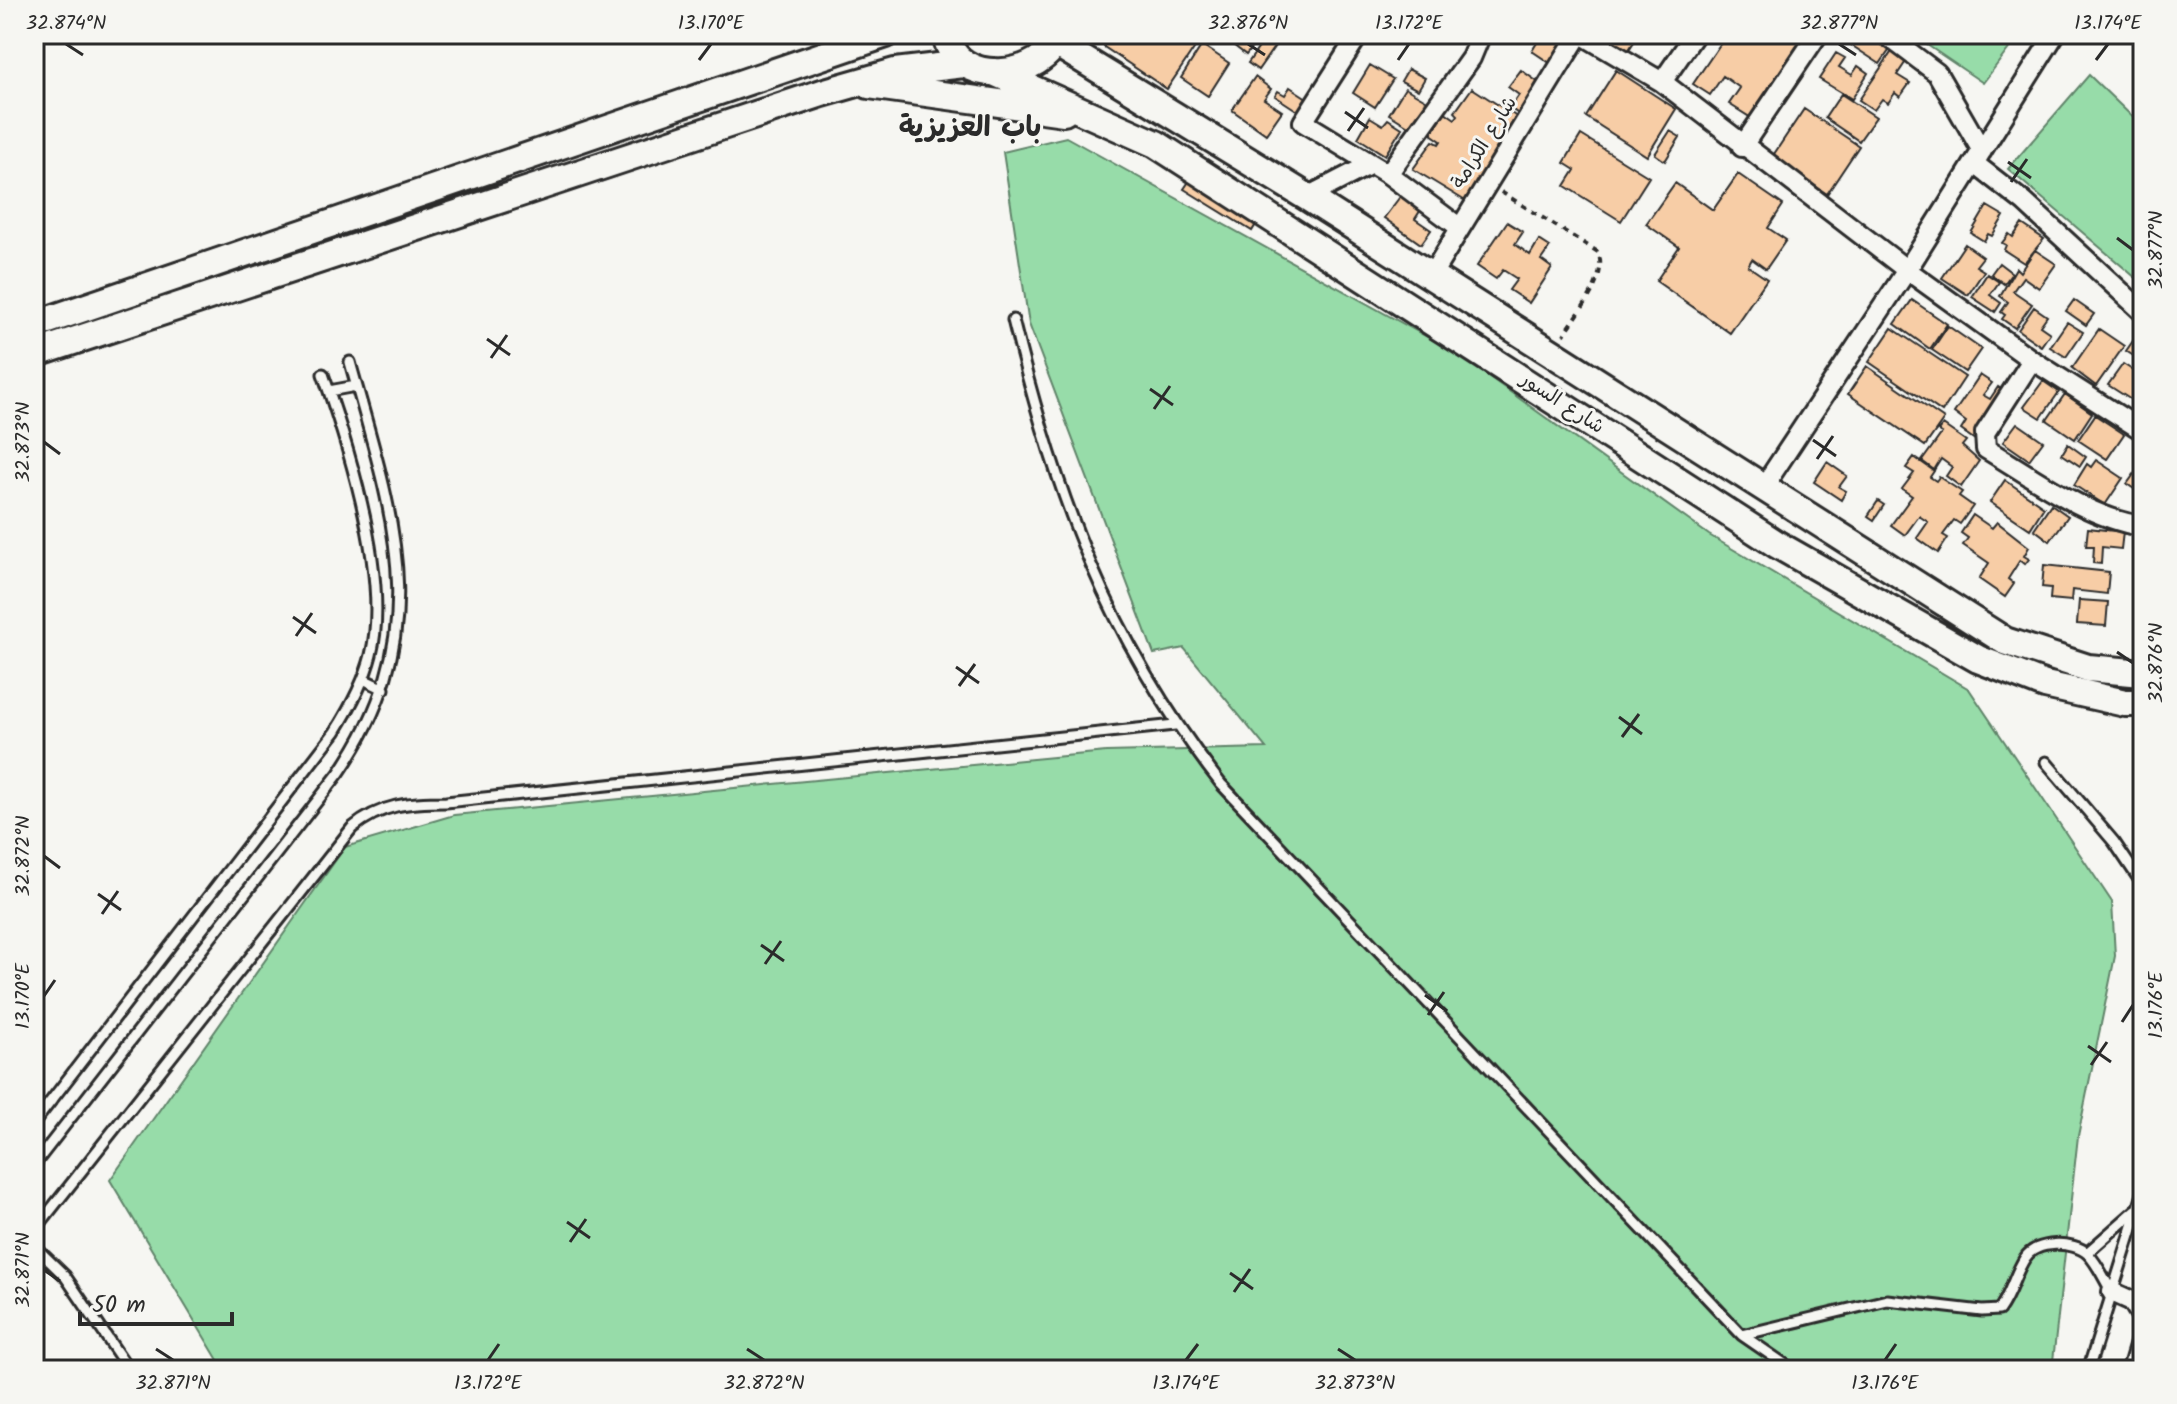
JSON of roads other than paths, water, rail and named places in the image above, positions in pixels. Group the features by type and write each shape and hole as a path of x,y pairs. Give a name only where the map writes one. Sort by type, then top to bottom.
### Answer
{"main road":[{"path":"814,58 829,34"},
{"path":"34,325 886,34"},
{"path":"944,36 964,64"},
{"path":"34,354 854,83 907,70 964,64 994,72 1030,67 1050,54 1057,38"},
{"name":"شارع السور","path":"1057,38 2005,641 2088,668 2143,673"},
{"name":"شارع السور","path":"994,72 1169,152 1778,545 1897,613 2011,673 2082,694 2143,703"},
{"path":"854,83 1093,116"}],"street":[{"path":"1359,34 1303,122 1388,174 1459,227"},
{"path":"1388,174 1471,58 1481,34"},
{"path":"1580,34 1662,82 1742,147 1907,270 2032,360 2143,431"},
{"name":"شارع الكرامة","path":"1431,276 1486,182 1580,34"},
{"path":"1662,82 1695,34"},
{"path":"1742,147 1818,34"},
{"path":"1885,34 1921,58 1937,73 1978,157 2143,312"},
{"path":"1764,486 1907,270 2055,34"},
{"path":"1307,197 1369,165"},
{"path":"2032,360 1985,433 1986,449 2092,509 2142,525"},
{"path":"2112,1292 2132,1301 2143,1319"},
{"path":"2132,1370 2143,1333"}],"lane":[{"path":"1013,320 1039,427 1075,530 1120,630 1175,725 1221,784 1742,1335 1793,1370"},
{"path":"34,1165 339,773 367,728 384,689 397,630 398,568 384,491 350,362"},
{"path":"34,1123 335,732 363,679 376,626 374,572 357,494 323,374"},
{"path":"329,391 356,386"},
{"path":"363,679 384,689"},
{"path":"34,1231 352,828 371,812 396,804 462,800 1175,725"},
{"path":"2046,762 2114,842 2143,885"},
{"path":"2088,1370 2143,1194"},
{"path":"2087,1253 2139,1207"},
{"path":"1742,1335 1887,1300 1982,1311 1999,1310 2010,1295 2025,1257 2040,1245 2064,1245 2087,1253 2112,1292"},
{"path":"34,1246 65,1276 129,1370"}],"district":[{"name":"باب العزيزية","path":"970,128"}]}
